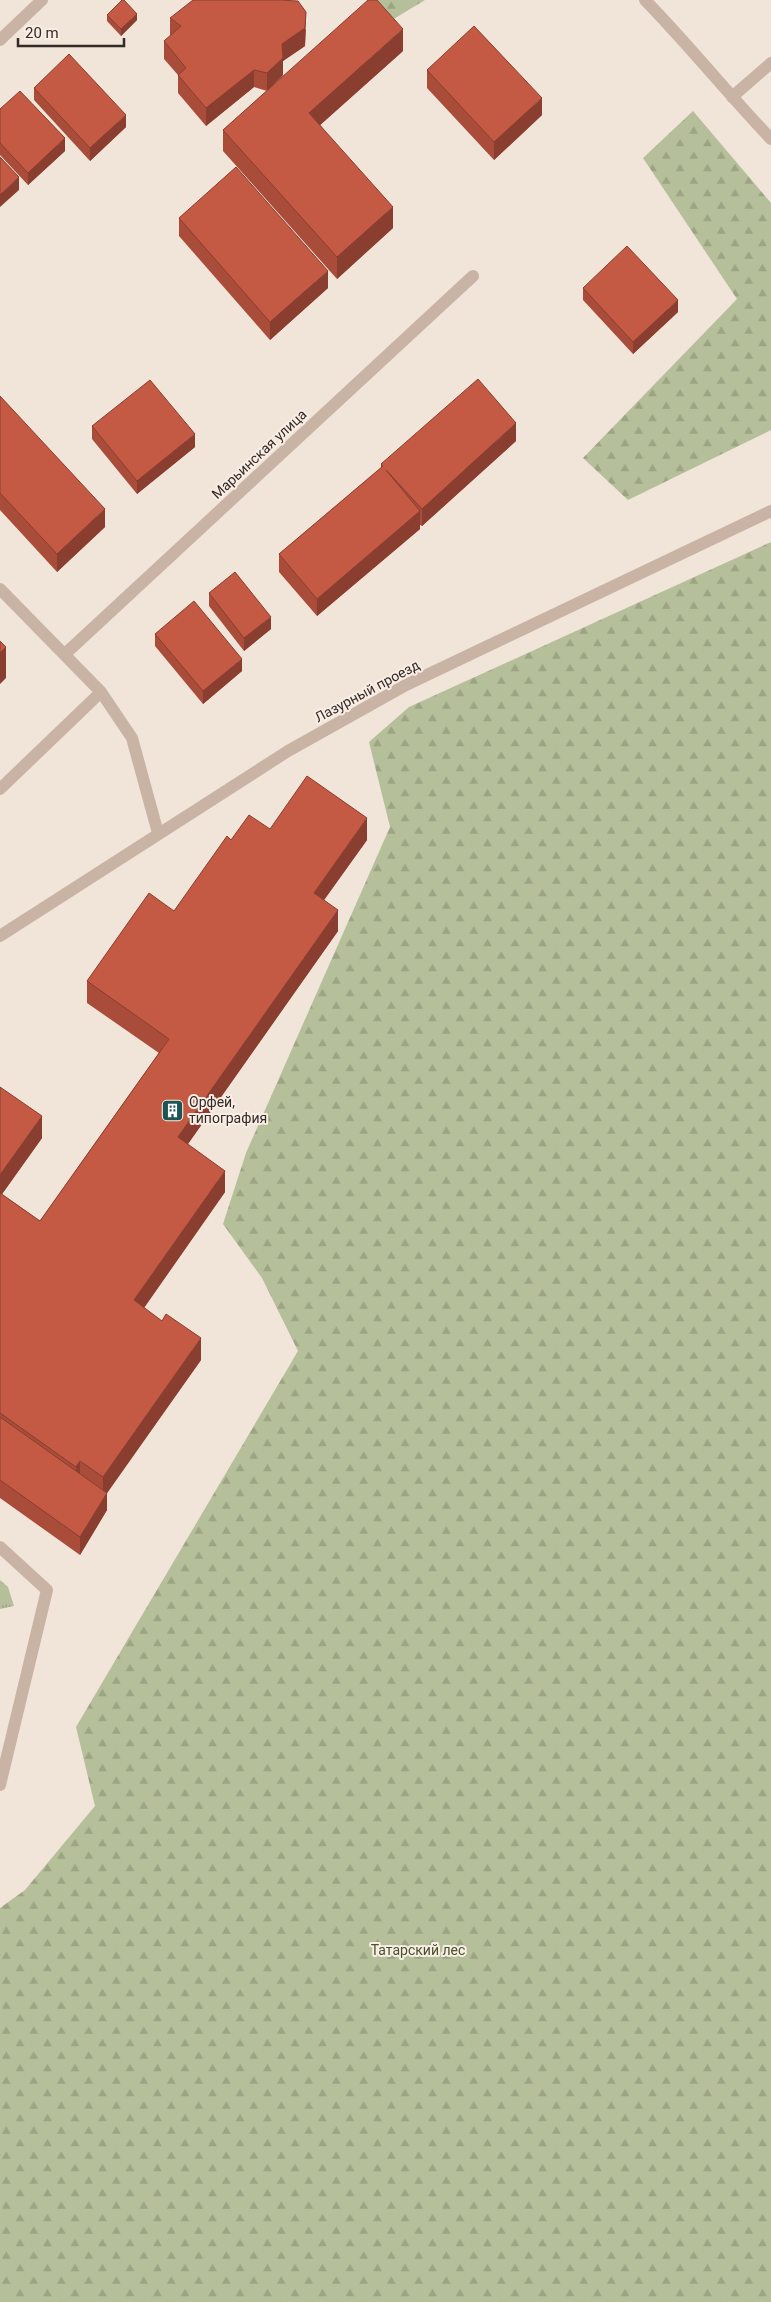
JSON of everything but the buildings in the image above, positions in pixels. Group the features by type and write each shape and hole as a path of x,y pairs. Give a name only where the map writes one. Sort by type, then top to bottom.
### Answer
{"street":[{"path":"0,40 42,0"},
{"path":"645,0 699,56 732,97 771,140"},
{"path":"732,97 771,62"},
{"name":"Марьинская улица","path":"65,654 473,276"},
{"name":"Лазурный проезд","path":"0,936 288,751 406,685 771,511"},
{"path":"0,589 101,692 132,738 158,833"},
{"path":"0,788 101,692"},
{"path":"0,1547 47,1590 0,1785"}],"green space":[{"path":"374,0 425,0 392,20"},
{"path":"693,111 771,203 771,430 628,500 583,458 737,299 643,158"},
{"name":"Татарский лес","path":"771,542 771,2302 0,2302 0,1908 25,1890 95,1806 76,1727 298,1351 262,1278 223,1224 246,1153 390,827 369,742 409,707"},
{"path":"0,1580 8,1587 14,1606 0,1609"}],"place":[{"name":"Орфей, типография","path":"173,1110"}]}
